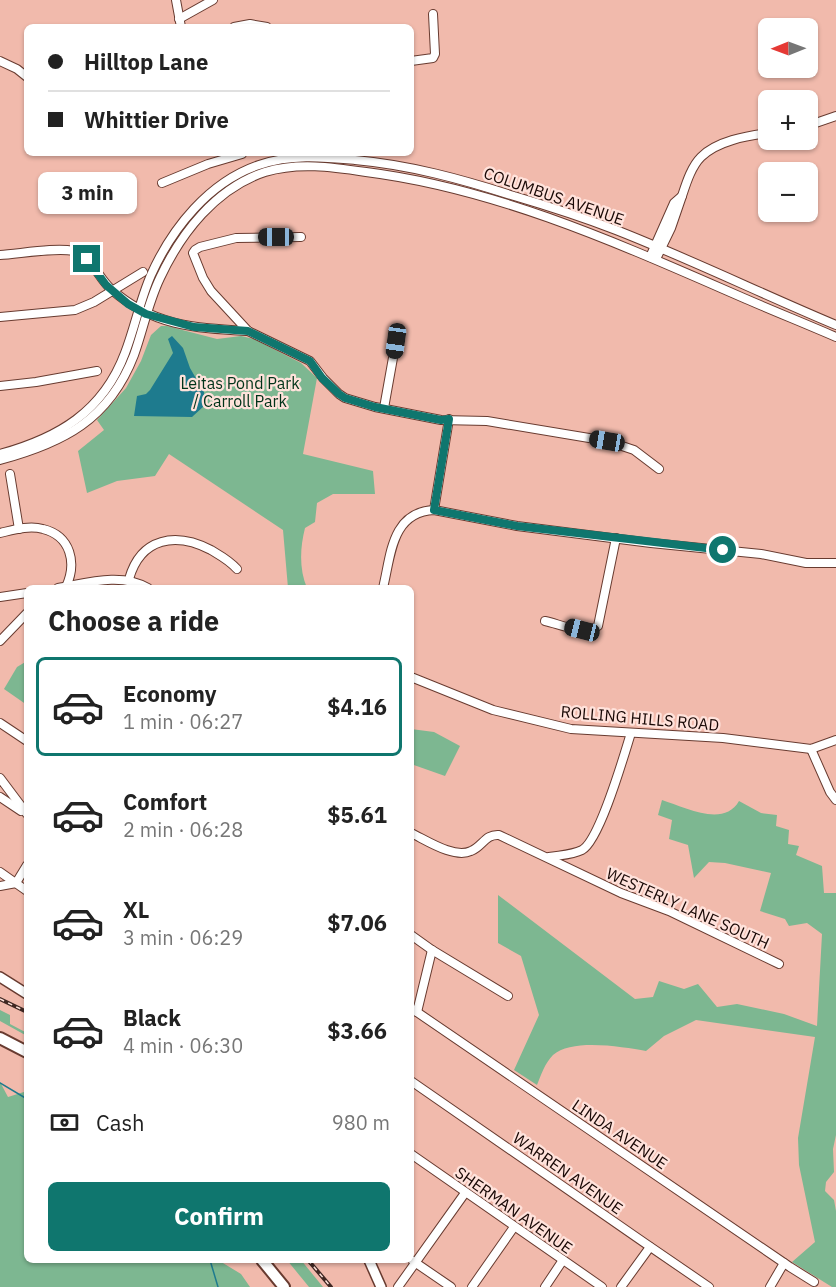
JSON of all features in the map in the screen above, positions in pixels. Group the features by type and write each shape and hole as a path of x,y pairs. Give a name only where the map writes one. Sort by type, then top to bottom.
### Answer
{"highway":[{"path":"0,1031 24,1043"},
{"path":"0,1038 24,1050"},
{"path":"264,1263 284,1287"},
{"path":"272,1263 292,1287"}],"main road":[{"path":"0,977 24,991"},
{"path":"370,1263 381,1287"}],"street":[{"path":"176,0 180,23 213,0"},
{"path":"414,61 432,58 435,54 433,14"},
{"path":"0,61 24,75"},
{"path":"818,123 836,117"},
{"path":"653,258 679,208 682,196 702,155 731,141 758,135"},
{"path":"162,183 208,164 235,156"},
{"path":"243,156 253,177"},
{"path":"352,170 353,156"},
{"name":"COLUMBUS AVENUE","path":"142,312 154,268 180,226 214,190 229,179 266,162 297,157 353,156 470,182 570,213 658,248 836,325"},
{"name":"COLUMBUS AVENUE","path":"142,312 164,269 195,222 221,196 253,177 277,169 297,166 403,177 455,189 579,229 836,336"},
{"path":"301,237 236,238 195,249 193,253 211,291 248,331 310,361 322,378 339,394 360,403 441,420 488,421 607,441 634,450 659,469"},
{"path":"0,255 73,251 87,259 112,290 142,312 194,327 248,331"},
{"path":"0,317 75,310 94,302 143,272"},
{"path":"0,454 56,434 90,408 106,389 119,368 142,312"},
{"path":"0,460 55,443 76,430 100,410 125,375 135,352 142,312"},
{"path":"384,408 396,341"},
{"path":"0,386 97,371"},
{"path":"434,510 449,419"},
{"path":"10,474 19,529"},
{"path":"384,585 395,534 408,519 426,510 480,520 616,538 761,554 806,563 836,563"},
{"path":"0,533 19,529 43,529 65,542 70,550 71,558 69,579 64,585"},
{"path":"545,621 582,630 591,630 598,626 616,538"},
{"path":"129,579 135,564 146,551 163,541 174,539 198,543 230,560 237,569"},
{"path":"75,585 114,579 129,579 142,585"},
{"path":"0,597 24,593"},
{"path":"0,641 24,617"},
{"name":"ROLLING HILLS ROAD","path":"414,678 493,710 571,729 723,738 811,749 836,740"},
{"path":"0,723 24,739"},
{"path":"548,857 580,851 588,844 605,812 631,733"},
{"path":"811,749 830,792 836,800"},
{"path":"0,778 24,811"},
{"path":"0,797 24,813"},
{"name":"WESTERLY LANE SOUTH","path":"414,834 443,849 459,853 470,852 490,835 499,835 637,901 669,911 779,963"},
{"path":"0,886 16,883 24,871"},
{"path":"0,872 24,889"},
{"path":"414,937 508,996"},
{"path":"414,1010 432,950"},
{"name":"LINDA AVENUE","path":"414,1010 814,1282"},
{"name":"WARREN AVENUE","path":"414,1083 564,1189 709,1287"},
{"name":"SHERMAN AVENUE","path":"414,1157 602,1287"},
{"path":"414,1260 465,1193"},
{"path":"472,1287 514,1227"},
{"path":"621,1287 650,1247"},
{"path":"545,1287 563,1260"},
{"path":"414,1262 451,1287"},
{"path":"398,1287 412,1263"},
{"path":"770,1287 784,1263"}],"green space":[{"name":"Leitas Pond Park / Carroll Park","path":"161,326 167,326 217,339 241,336 254,339 301,363 317,378 303,454 373,471 375,494 333,494 317,503 315,522 305,528 302,543 301,558 306,585 288,585 283,530 169,454 155,476 117,481 87,493 78,451 104,430 97,420 126,388 141,361 151,335"},
{"path":"24,663 24,703 4,689 17,667"},
{"path":"414,729 434,732 460,746 445,776 414,765"},
{"path":"662,800 692,811 714,814 732,809 739,801 761,813 777,815 776,826 789,830 788,844 799,846 796,855 822,866 824,893 836,893 836,1135 833,1149 834,1172 826,1182 825,1191 834,1200 836,1211 836,1287 832,1287 792,1262 815,1242 799,1165 798,1138 815,1037 696,1020 664,1036 646,1051 598,1045 562,1050 553,1055 548,1062 537,1085 514,1070 539,1015 521,956 498,943 498,895 635,999 653,997 659,981 684,989 698,984 717,1007 737,1004 784,1014 817,1026 822,934 807,923 789,926 785,919 760,911 771,873 725,863 709,862 694,878 688,845 669,839 672,820 658,815"},
{"path":"0,1010 10,1015 10,1024 24,1031 24,1034 0,1021"},
{"path":"0,1082 8,1097 24,1092 24,1263 223,1263 241,1274 250,1287 0,1287"},
{"path":"289,1263 303,1263 323,1287 309,1287"}],"water":[{"path":"172,336 183,348 190,368 204,392 204,406 192,417 134,416 137,396 146,394 150,390 173,353 168,339"}],"waterway":[{"path":"0,1083 24,1097"},
{"path":"211,1263 218,1287"}],"railway":[{"path":"0,999 24,1011"},
{"path":"311,1263 331,1287"}],"route":[{"path":"87,259 106,285 128,304 146,314 194,327 248,331 310,361 322,378 345,398 375,407 441,420 449,419 434,510 517,526 723,550"}]}
